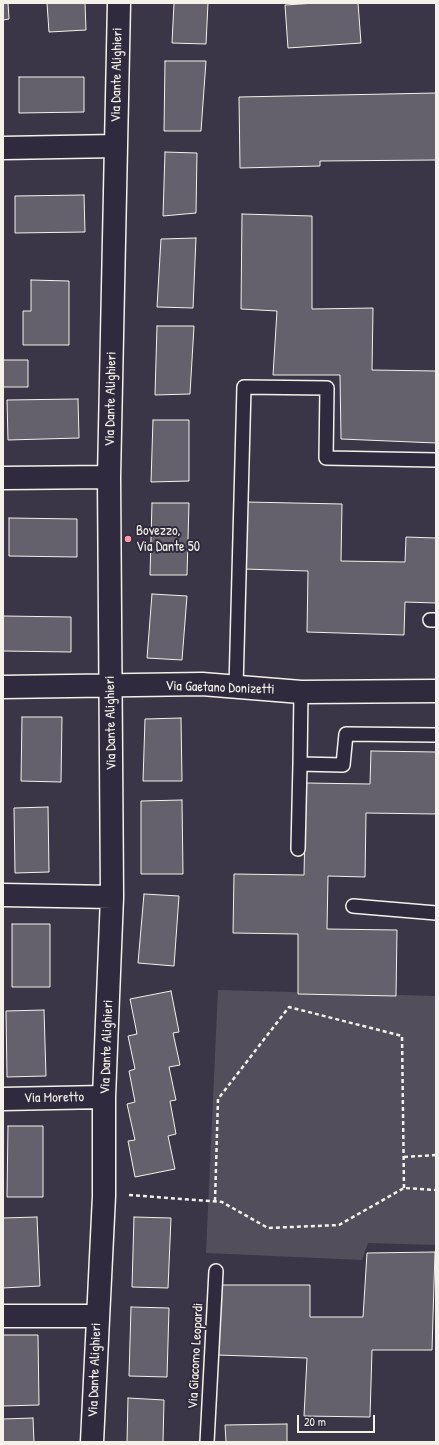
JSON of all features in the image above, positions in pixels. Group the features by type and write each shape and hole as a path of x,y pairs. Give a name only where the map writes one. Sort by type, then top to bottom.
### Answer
{"street":[{"name":"Via Dante Alighieri","path":"92,1442 104,1196 104,1097 112,897 109,477 119,3"},
{"path":"3,148 116,146"},
{"path":"3,478 109,477"},
{"name":"Via Gaetano Donizetti","path":"3,688 202,684 302,692 436,691"},
{"path":"3,895 112,897"},
{"name":"Via Moretto","path":"3,1100 104,1097"},
{"path":"3,1316 97,1316"}],"lane":[{"path":"236,687 244,387 327,388 326,458 436,460"},
{"path":"298,849 302,692"},
{"path":"300,764 343,765 346,734 436,735"},
{"path":"353,906 436,913"},
{"name":"Via Giacomo Leopardi","path":"207,1442 216,1271"}],"path":[{"path":"215,1202 218,1099 289,1007 402,1036 404,1188"},
{"path":"404,1157 436,1155"},
{"path":"104,1196 126,1195 222,1202 268,1228 339,1225 404,1188 436,1190"}],"shaded area":[{"path":"218,990 436,996 436,1245 368,1243 362,1260 206,1253"}],"building":[{"path":"3,3 8,3 9,19 3,20"},
{"path":"47,3 85,3 86,30 49,32"},
{"path":"174,3 208,3 206,44 172,43"},
{"path":"358,3 361,43 288,48 285,5"},
{"path":"165,61 206,61 201,131 164,131"},
{"path":"19,77 84,77 84,112 19,113"},
{"path":"436,93 436,160 320,161 320,166 240,168 239,97"},
{"path":"165,152 197,153 196,213 163,216"},
{"path":"84,195 85,232 15,233 15,196"},
{"path":"242,214 312,216 312,309 373,308 372,370 436,371 436,443 341,439 340,375 273,375 277,311 241,309"},
{"path":"196,238 193,308 157,307 161,239"},
{"path":"31,280 69,281 69,345 23,345 23,311 31,311"},
{"path":"157,326 194,326 190,394 155,395"},
{"path":"3,360 28,360 28,387 3,387"},
{"path":"78,399 79,438 8,440 7,400"},
{"path":"153,420 189,420 189,481 151,482"},
{"path":"246,502 342,504 341,561 405,562 406,537 436,538 436,603 405,602 404,635 307,632 308,571 244,569"},
{"path":"152,503 189,503 187,575 150,575"},
{"path":"9,518 77,519 77,557 9,556"},
{"path":"152,594 187,596 182,660 147,658"},
{"path":"3,616 71,617 71,652 3,651"},
{"path":"22,717 62,717 61,782 21,781"},
{"path":"181,718 182,781 143,781 145,719"},
{"path":"371,751 436,752 436,814 366,813 365,877 328,876 327,929 397,930 396,996 298,994 298,934 233,933 234,874 304,875 306,783 370,784"},
{"path":"182,800 183,874 141,874 141,801"},
{"path":"48,807 49,872 15,873 14,808"},
{"path":"144,894 179,896 174,966 138,963"},
{"path":"12,924 50,924 50,987 12,987"},
{"path":"171,991 179,1032 173,1033 180,1065 169,1067 176,1100 170,1101 176,1134 168,1136 175,1169 135,1177 128,1141 135,1140 127,1104 135,1102 129,1071 135,1069 128,1036 137,1034 130,999"},
{"path":"44,1010 46,1076 7,1077 6,1011"},
{"path":"8,1126 43,1126 43,1197 7,1197"},
{"path":"37,1217 40,1286 3,1288 3,1218"},
{"path":"134,1217 171,1218 168,1288 132,1287"},
{"path":"435,1252 432,1350 372,1350 370,1417 304,1416 307,1358 217,1355 221,1285 310,1285 310,1317 363,1317 367,1253"},
{"path":"131,1307 169,1308 167,1377 129,1376"},
{"path":"3,1335 38,1335 39,1405 3,1406"},
{"path":"128,1398 164,1400 163,1442 127,1442"},
{"path":"33,1418 34,1442 3,1442 3,1419"},
{"path":"287,1424 287,1442 226,1442 225,1425"}],"place":[{"name":"Bovezzo, Via Dante 50","path":"128,539"}]}
